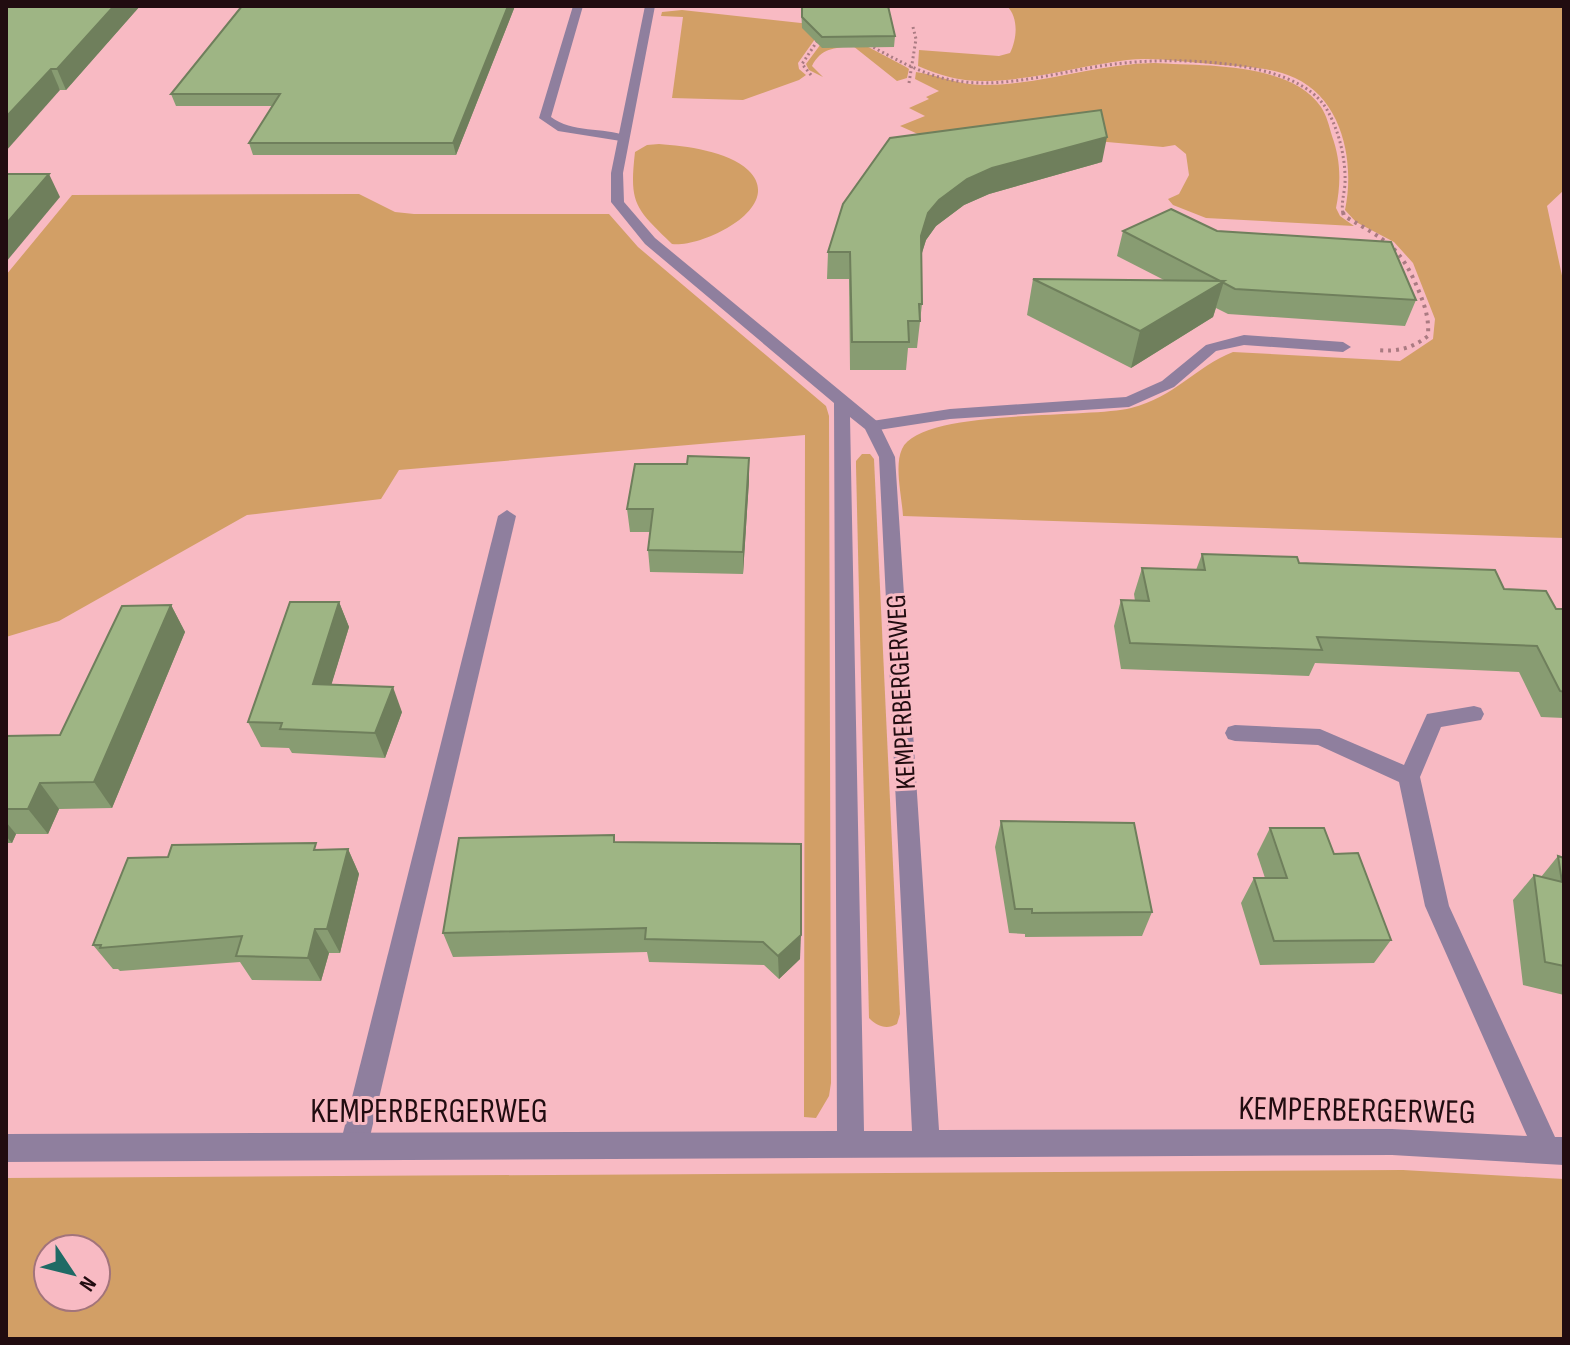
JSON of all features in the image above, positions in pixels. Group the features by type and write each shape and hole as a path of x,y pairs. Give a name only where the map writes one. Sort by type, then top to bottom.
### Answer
{"street":[{"path":"578,6 545,118 564,128 601,132 623,139"},
{"name":"KEMPERBERGERWEG","path":"650,6 623,139 616,187 618,202 634,226 872,426 887,457 926,1145"},
{"path":"841,425 872,426 950,414 1129,402 1168,384 1211,348 1244,340 1343,347"},
{"name":"KEMPERBERGERWEG","path":"842,402 851,1146"},
{"path":"354,1145 507,516"},
{"path":"1235,733 1320,737 1409,777 1434,720 1474,714"},
{"name":"KEMPERBERGERWEG","path":"6,1148 1392,1142 1556,1150 1437,906 1409,777"}],"path":[{"path":"909,83 916,39 913,27"},
{"path":"811,75 802,64 824,33"},
{"path":"861,41 938,77 982,83 1153,61 1261,71 1294,79 1317,97 1331,117 1346,182 1340,209 1352,222 1389,242 1408,263 1429,318 1428,336 1414,348 1397,352 1343,347"}],"shaded area":[{"path":"1007,6 1564,6 1564,190 1547,206 1564,285 1564,538 903,516 899,473 902,449 915,436 939,427 1006,417 1131,408 1160,397 1233,352 1400,361 1433,339 1435,319 1413,263 1394,242 1356,222 1345,210 1348,173 1342,135 1335,117 1311,88 1295,78 1265,69 1158,59 1127,60 1037,76 982,81 949,77 918,66 919,50 999,56 1010,53 1016,29 1014,16"},
{"path":"682,10 810,24 820,32 798,63 799,69 806,75 743,100 672,98 683,17 661,16 662,12"},
{"path":"840,32 909,69 907,78 897,81 853,46 834,48 820,56 812,66 823,77 809,70 806,64 829,33"},
{"path":"1154,63 1245,69 1268,74 1307,92 1323,110 1335,145 1339,172 1336,208 1340,216 1354,226 1206,218 1173,205 1168,199 1179,194 1189,175 1186,154 1175,145 1163,147 1096,141 938,143 900,126 925,116 909,108 939,91 915,79 916,72 983,85 1026,82"},
{"path":"647,145 706,151 740,164 757,184 757,198 749,211 720,232 702,239 672,244 642,213 634,194 635,152"},
{"path":"359,194 395,212 414,214 609,214 638,247 826,406 829,416 831,1083 829,1096 816,1118 804,1117 805,435 399,470 381,499 247,515 59,621 6,637 6,275 72,195"},
{"path":"862,454 870,454 874,459 900,1014 897,1024 889,1027 878,1025 869,1018 856,466"},
{"path":"1403,1170 1564,1179 1564,1339 6,1339 6,1178"}],"building":[{"path":"6,6 114,6 57,69 51,69 6,117"},
{"path":"242,6 508,6 453,143 249,143 280,94 171,94"},
{"path":"802,6 888,6 895,36 822,37 802,17"},
{"path":"1101,110 1107,137 992,168 967,179 939,200 928,213 921,236 922,304 919,304 920,321 908,321 909,342 852,342 850,252 828,252 843,204 890,138"},
{"path":"6,174 49,174 6,224"},
{"path":"1171,209 1217,231 1391,242 1416,300 1235,289 1123,231"},
{"path":"1033,279 1224,281 1140,331"},
{"path":"688,456 749,458 743,552 648,550 653,509 627,509 635,464 687,464"},
{"path":"1202,554 1297,557 1299,563 1495,570 1504,589 1546,591 1556,609 1564,609 1564,692 1560,691 1537,646 1317,637 1322,650 1130,643 1121,600 1149,601 1142,568 1205,570"},
{"path":"290,602 339,602 313,684 393,687 375,733 280,729 282,723 248,722"},
{"path":"171,605 94,782 40,783 28,809 6,809 6,736 60,735 122,606"},
{"path":"1001,821 1134,823 1152,912 1032,913 1032,909 1015,909"},
{"path":"1270,828 1324,828 1334,854 1358,853 1391,940 1274,941 1254,878 1287,878"},
{"path":"614,835 614,842 801,844 801,935 778,956 763,942 645,939 646,928 443,933 459,838"},
{"path":"316,843 314,850 348,849 327,929 315,929 308,958 236,956 242,936 100,948 101,945 93,945 128,858 168,857 172,845"},
{"path":"1558,856 1564,858 1564,966 1545,962 1534,875 1562,882"}]}
